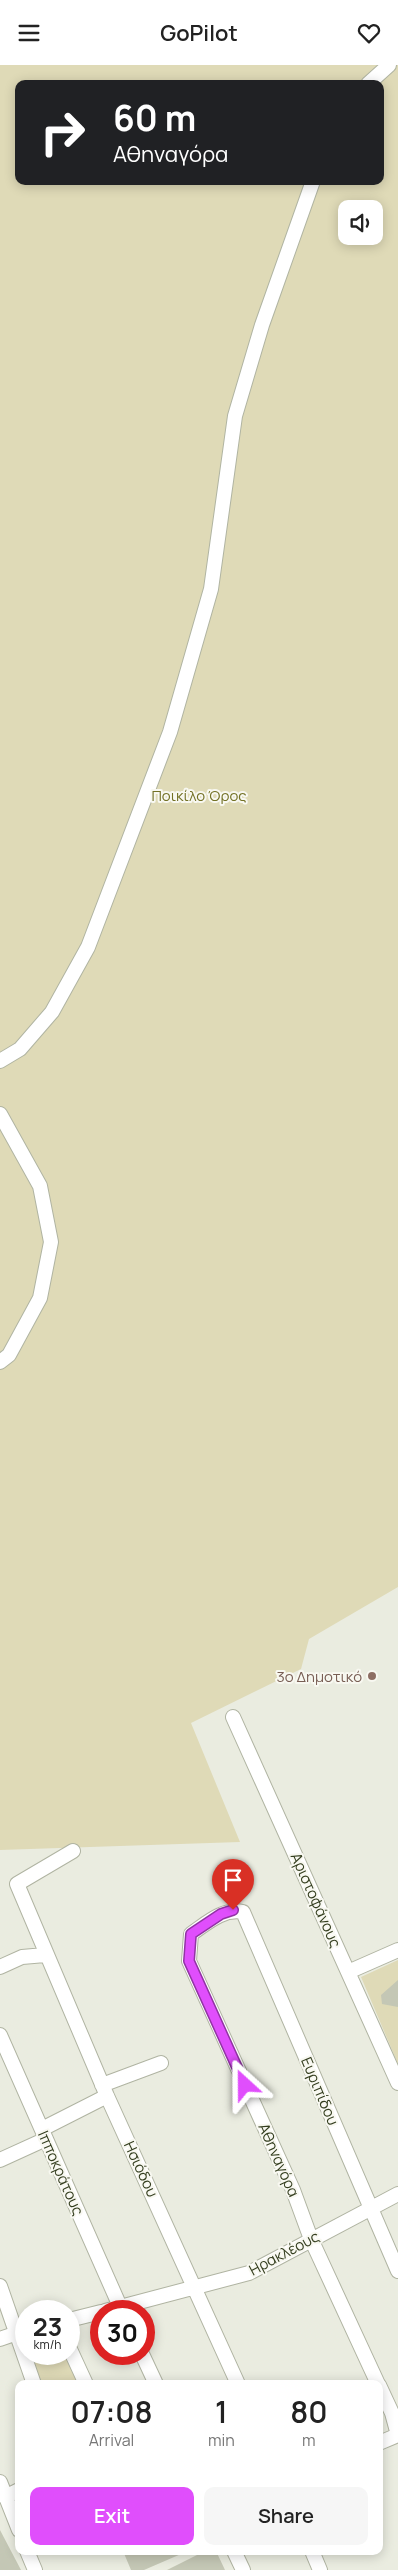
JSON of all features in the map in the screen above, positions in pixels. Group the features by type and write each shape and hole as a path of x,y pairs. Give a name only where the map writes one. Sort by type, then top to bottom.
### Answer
{"street":[{"path":"372,80 389,65"},
{"path":"0,1061 20,1049 52,1012 88,947 170,732 211,589 235,416 262,325 312,185"},
{"path":"0,1114 40,1187 51,1242 40,1298 9,1355 0,1362"},
{"name":"Αριστοφάνους","path":"233,1717 398,2083"},
{"name":"Ησιόδου","path":"74,1851 17,1884 45,1955 236,2380"},
{"name":"Αθηναγόρα","path":"243,1912 233,1910 221,1914 191,1934 189,1961 293,2190 311,2239 376,2380"},
{"name":"Ευριπίδου","path":"243,1912 398,2271"},
{"path":"348,1972 398,1950"},
{"path":"0,1967 22,1957 45,1955"},
{"name":"Ιπποκράτους","path":"0,2035 118,2300"},
{"path":"0,2160 44,2134 105,2090 161,2063"},
{"name":"Ηρακλέους","path":"154,2300 249,2273 398,2193"},
{"path":"0,2286 15,2317"},
{"path":"0,2339 15,2334"},
{"path":"30,2365 33,2380"},
{"path":"77,2365 84,2380"},
{"path":"147,2365 154,2380"},
{"name":"Αθηναγόρα","path":"383,2392 395,2412 398,2435"},
{"path":"383,2441 398,2435"},
{"path":"0,2482 15,2521"},
{"path":"5,2497 15,2492"},
{"path":"29,2555 35,2570"},
{"path":"236,2555 243,2570"},
{"path":"314,2555 320,2570"}],"green space":[{"name":"Ποικίλο Όρος","path":"0,65 398,65 398,1587 309,1639 301,1669 191,1723 240,1842 0,1850"},
{"path":"398,1960 398,2064 361,1977"},
{"path":"30,2365 76,2365 85,2380 36,2380"}],"building":[{"path":"398,1980 398,2007 382,2004 381,1995"},
{"path":"0,2530 21,2570 0,2570"},
{"path":"125,2555 179,2555 144,2570 131,2570"},
{"path":"197,2555 218,2555 225,2570 167,2570"}],"place":[{"name":"3ο Δημοτικό","path":"372,1676"}],"route":[{"path":"233,1910 221,1914 191,1934 188,1947 189,1961 245,2085"}]}
